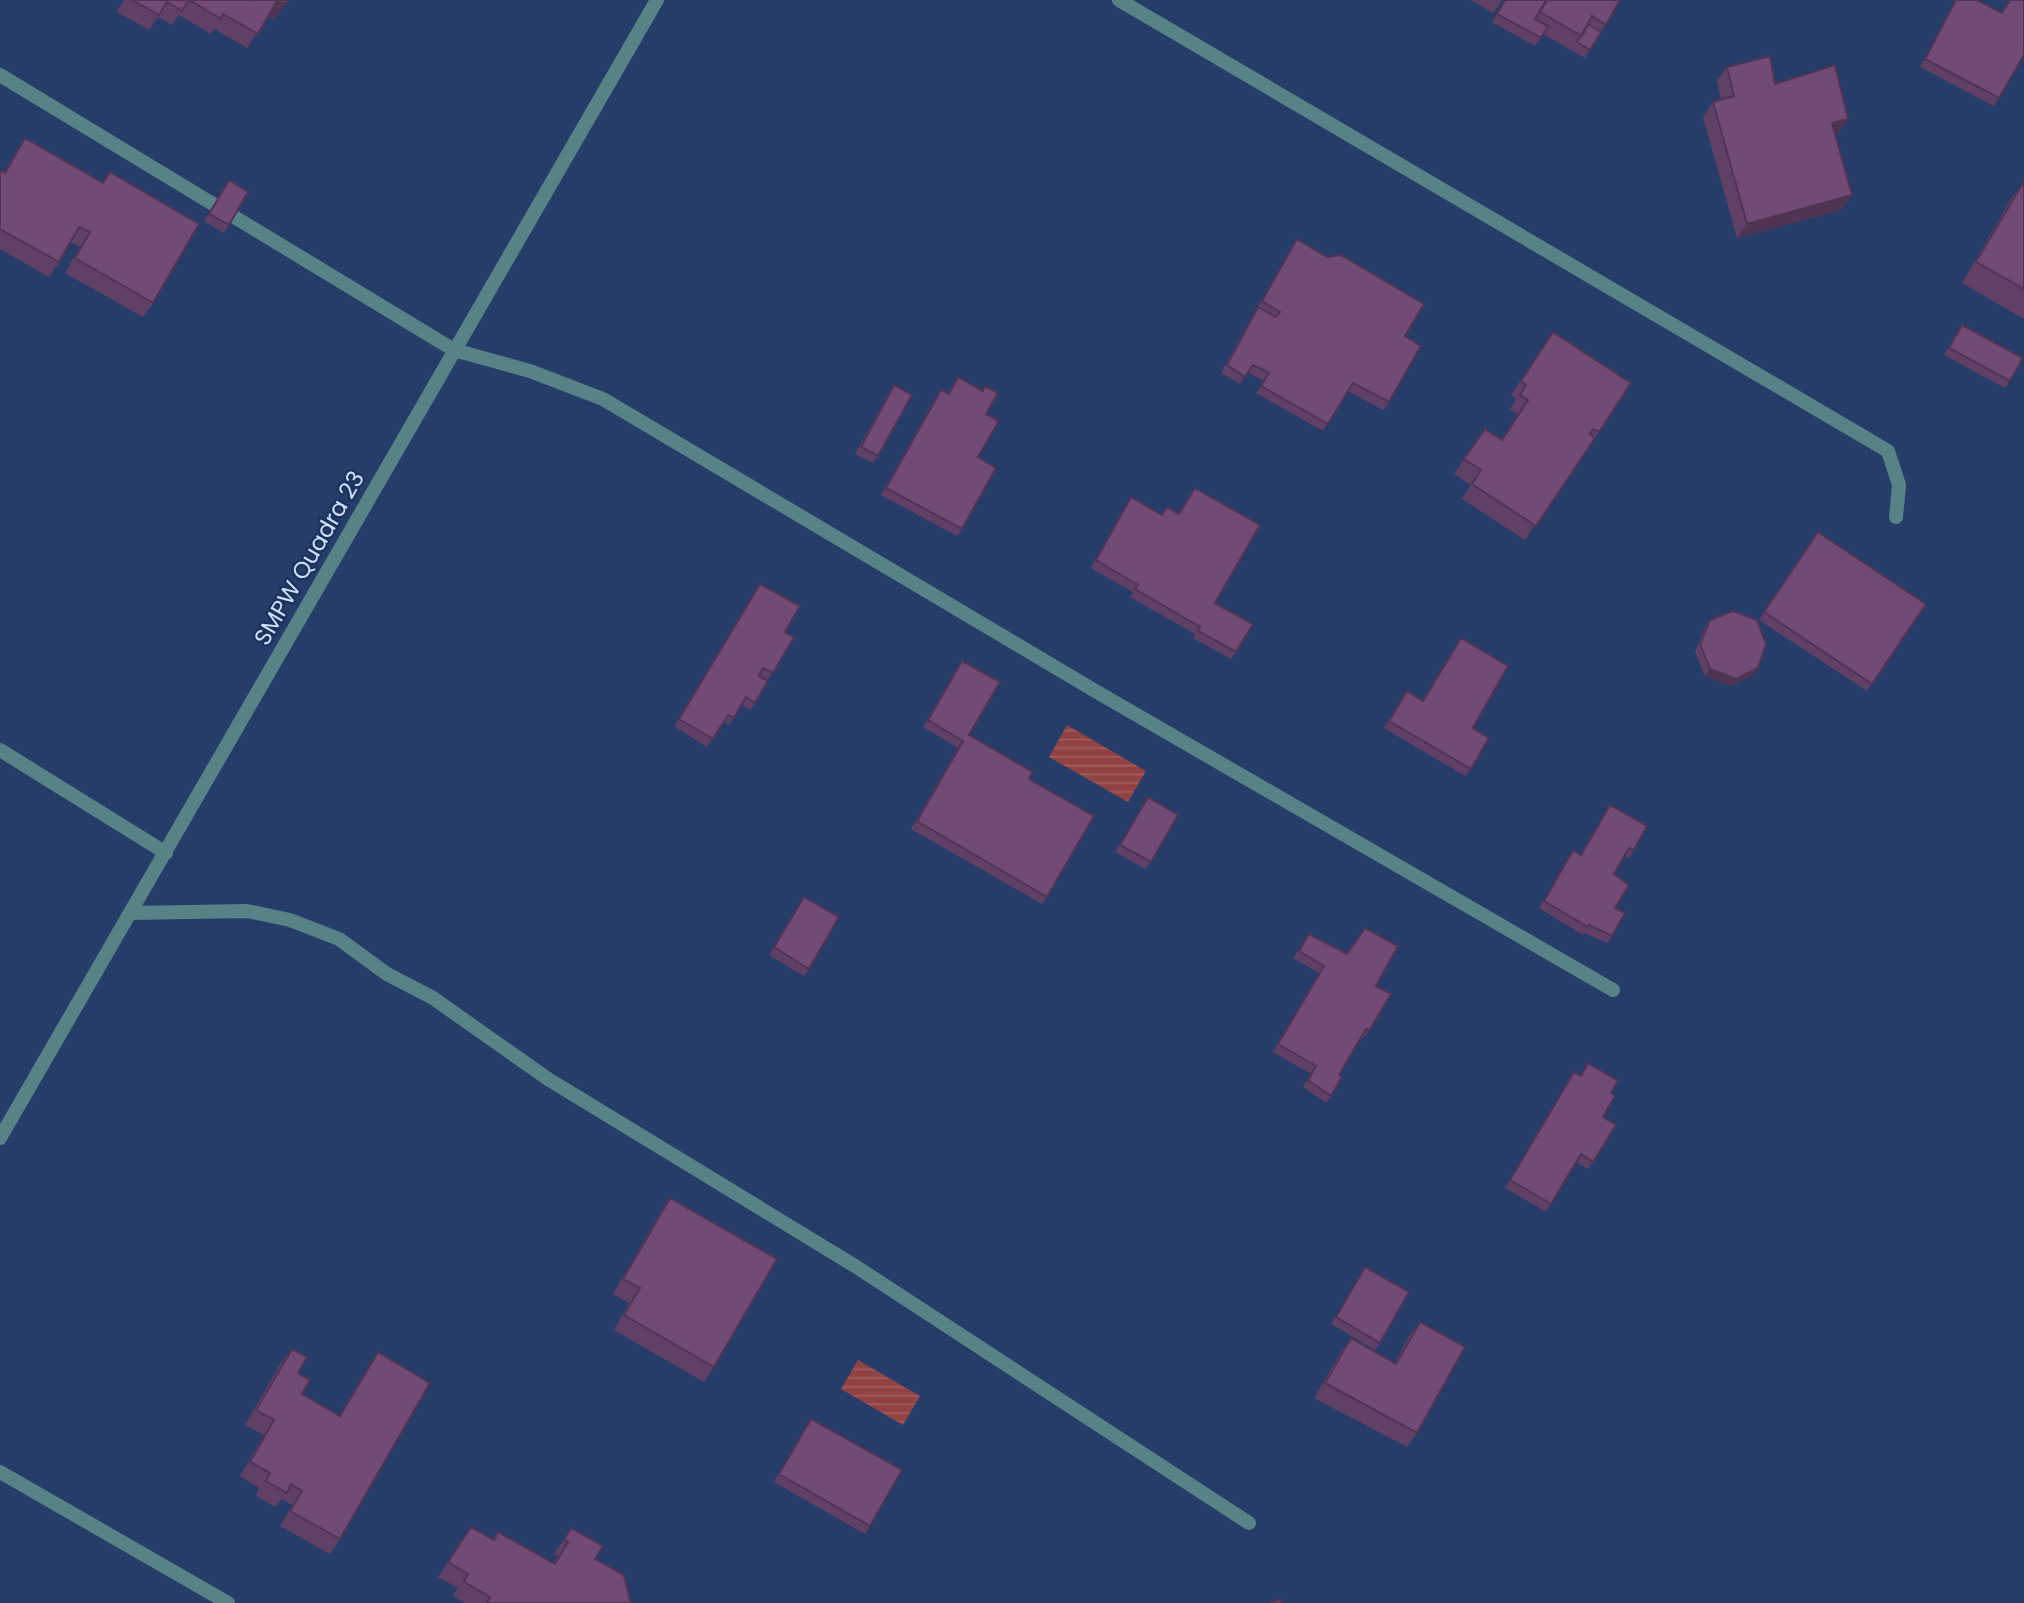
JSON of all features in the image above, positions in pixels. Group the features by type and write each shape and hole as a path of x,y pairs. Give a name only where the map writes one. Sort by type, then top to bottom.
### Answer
{"street":[{"name":"SMPW Quadra 23","path":"0,1138 657,0"},
{"path":"1119,0 1888,451 1899,485 1896,517"},
{"path":"0,75 454,350 530,371 603,399 1097,692 1613,990"},
{"path":"0,750 166,853"},
{"path":"131,913 247,911 290,920 339,939 387,974 433,998 558,1086 855,1266 1250,1523"},
{"path":"0,1472 228,1603"}],"shaded area":[{"path":"1067,725 1146,771 1128,802 1049,757"},
{"path":"858,1360 920,1396 903,1425 841,1389"}],"building":[{"path":"132,0 189,0 182,11 167,2 159,15"},
{"path":"189,0 288,0 286,4 277,1 258,34 223,14 221,19"},
{"path":"1505,0 1546,0 1535,19 1548,26 1541,38 1497,14"},
{"path":"1547,0 1620,0 1606,25 1592,16 1582,36 1540,12"},
{"path":"1956,0 1977,0 2002,13 2010,0 2024,0 2024,55 1999,98 1925,59"},
{"path":"1588,24 1601,32 1590,50 1577,42"},
{"path":"1770,56 1775,84 1835,65 1848,119 1832,123 1852,195 1747,224 1713,102 1734,96 1727,67"},
{"path":"25,138 103,183 110,172 199,224 153,303 75,258 90,232 79,227 59,262 0,229 0,170 5,173"},
{"path":"229,180 248,192 229,225 209,214"},
{"path":"2024,181 2024,289 1976,262"},
{"path":"1297,239 1327,257 1341,255 1424,304 1405,336 1421,346 1389,402 1353,383 1328,424 1261,386 1269,373 1253,365 1245,377 1227,365 1258,307 1276,317 1280,312 1262,301"},
{"path":"1962,325 2023,358 2010,381 1949,348"},
{"path":"1553,332 1631,383 1599,432 1593,429 1590,434 1595,438 1536,526 1472,484 1481,470 1464,459 1485,429 1502,440 1528,400 1520,395 1526,385 1521,381"},
{"path":"958,377 983,391 985,386 998,393 986,414 999,421 978,457 996,468 962,529 886,488 941,390 949,394"},
{"path":"894,385 912,395 878,456 861,447"},
{"path":"1195,488 1260,525 1215,603 1253,624 1236,652 1198,631 1200,627 1135,589 1138,585 1096,560 1131,497 1162,515 1167,507 1179,514"},
{"path":"1818,532 1926,604 1872,684 1764,612"},
{"path":"760,584 800,606 785,632 794,637 773,673 763,668 759,676 768,681 755,703 746,697 734,718 728,715 713,739 679,719"},
{"path":"1733,611 1757,620 1766,644 1758,668 1736,679 1710,669 1700,644 1710,620"},
{"path":"1461,638 1508,666 1473,728 1489,738 1471,769 1389,721 1407,691 1423,701"},
{"path":"962,661 1000,682 969,735 1033,772 1029,779 1094,816 1047,897 917,821 963,741 928,720"},
{"path":"1148,797 1178,815 1151,862 1120,845"},
{"path":"1610,805 1647,826 1634,850 1629,848 1614,874 1629,885 1615,908 1625,913 1612,936 1589,925 1588,927 1544,901 1573,850 1581,855"},
{"path":"804,897 839,917 809,969 774,947"},
{"path":"1365,928 1398,946 1376,986 1391,994 1369,1031 1366,1029 1339,1075 1342,1077 1331,1096 1308,1080 1316,1066 1278,1044 1324,966 1299,951 1309,934 1347,954"},
{"path":"1588,1063 1618,1081 1611,1093 1615,1096 1603,1117 1616,1125 1593,1162 1581,1154 1551,1204 1510,1180 1574,1072 1581,1076"},
{"path":"670,1198 777,1259 714,1367 624,1315 640,1288 623,1279"},
{"path":"1365,1267 1409,1292 1380,1343 1336,1317"},
{"path":"1420,1322 1465,1347 1417,1433 1325,1383 1351,1338 1396,1364"},
{"path":"292,1349 307,1357 298,1373 310,1380 302,1394 340,1416 378,1352 430,1383 340,1539 290,1511 302,1491 291,1484 287,1493 266,1481 270,1473 250,1462 274,1420 256,1410"},
{"path":"811,1419 902,1470 870,1526 779,1474"},
{"path":"471,1527 494,1540 498,1532 555,1564 568,1542 564,1540 571,1528 603,1546 595,1559 624,1575 631,1603 487,1603 490,1597 464,1582 468,1574 448,1562"}]}
